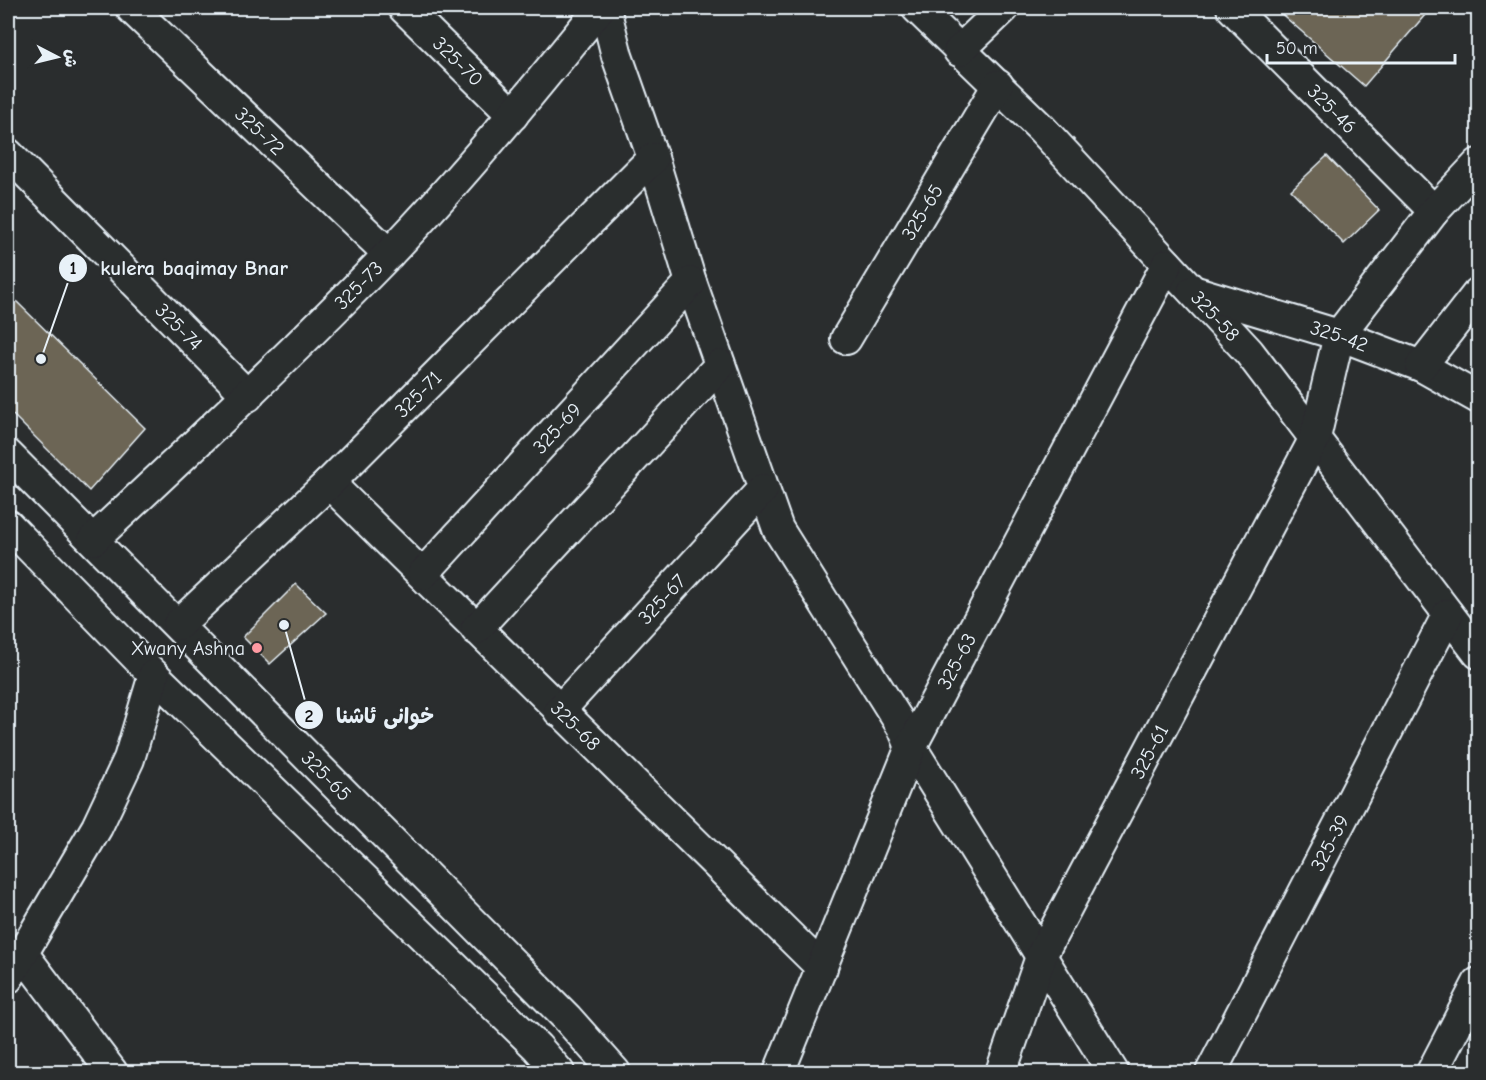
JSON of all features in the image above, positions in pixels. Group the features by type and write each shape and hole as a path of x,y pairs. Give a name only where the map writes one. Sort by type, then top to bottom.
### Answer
{"street":[{"name":"325-72","path":"131,8 389,254"},
{"name":"325-70","path":"404,8 513,115"},
{"name":"325-73","path":"93,540 248,396 389,254 513,115 600,8"},
{"path":"605,8 617,56 653,158 691,282 778,529 903,728 911,747 1042,954 1113,1072"},
{"name":"325-58","path":"917,8 1041,128 1249,352 1479,653"},
{"path":"959,51 1004,8"},
{"name":"325-46","path":"1232,8 1434,211"},
{"name":"325-65","path":"846,339 998,85"},
{"name":"325-74","path":"8,154 248,396"},
{"name":"325-71","path":"178,625 329,483 653,158"},
{"path":"1339,334 1434,211 1479,164"},
{"name":"325-63","path":"779,1072 911,747 1167,264"},
{"name":"325-69","path":"423,574 691,282"},
{"name":"325-42","path":"1192,290 1339,334 1421,366 1479,398"},
{"path":"1421,366 1479,293"},
{"name":"325-61","path":"1001,1072 1042,954 1315,438 1339,334"},
{"path":"476,629 720,365"},
{"name":"325-65","path":"8,455 567,1018 615,1072"},
{"name":"325-68","path":"329,483 822,968"},
{"name":"325-67","path":"559,711 763,489"},
{"path":"8,528 153,675 537,1047 559,1072"},
{"name":"325-39","path":"1211,1072 1449,614"},
{"path":"112,1072 15,966 54,895 97,827 129,759 153,675"},
{"path":"1432,1072 1479,983"},
{"path":"537,1047 567,1018"}],"building":[{"path":"1279,8 1431,8 1364,86 1277,10"},
{"path":"1327,156 1379,210 1344,244 1291,190"},
{"path":"15,300 145,428 89,491 8,410 8,309"},
{"path":"296,584 326,613 270,664 243,637"}],"place":[{"name":"kulera baqimay Bnar","path":"41,359"},
{"name":"خوانى ئاشنا","path":"284,625"},
{"name":"Xwany Ashna","path":"257,648"}]}
